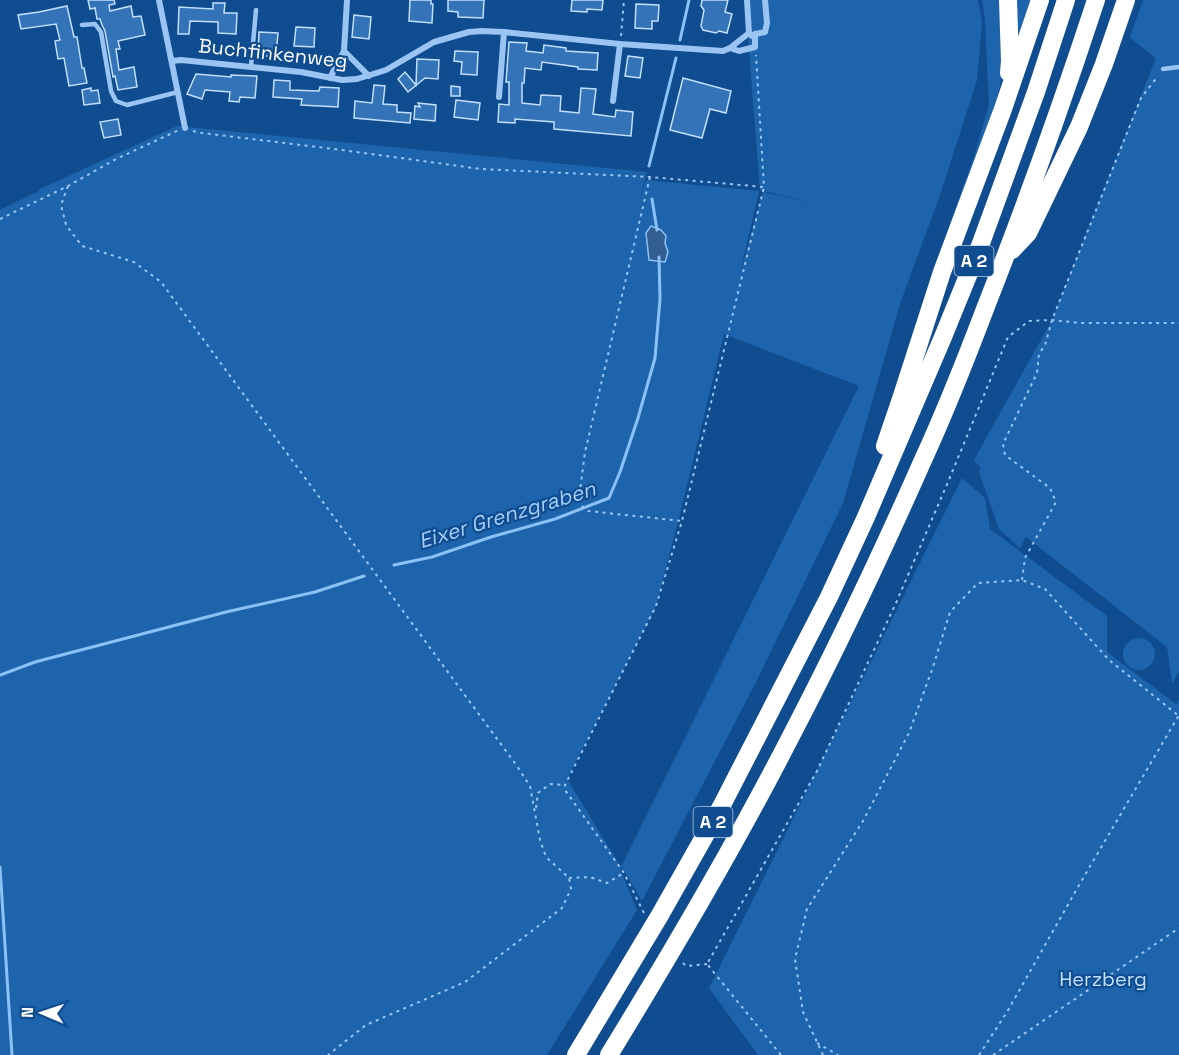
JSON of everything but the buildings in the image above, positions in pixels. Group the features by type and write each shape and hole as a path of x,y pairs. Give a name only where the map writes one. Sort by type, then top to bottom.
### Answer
{"highway":[{"path":"1003,109 1010,61 1008,0"},
{"path":"866,517 880,458 942,272 1003,109 1040,0"},
{"name":"A 2","path":"576,1055 639,950 654,917 721,807 829,597 866,517 980,246 1036,92 1066,0"},
{"name":"A 2","path":"609,1055 658,975 679,950 789,741 855,609 924,459 970,347 1063,102 1096,0"},
{"path":"1006,255 1028,233 1079,127 1126,0"}],"street":[{"path":"159,0 185,128"},
{"path":"330,78 344,51 347,0"},
{"path":"747,0 755,47"},
{"path":"730,48 752,33 765,32 767,23 765,0"},
{"name":"Buchfinkenweg","path":"172,61 251,66 342,80 357,79 386,70 434,42 469,32 504,32 716,51 730,48 738,51 755,47"},
{"path":"499,97 504,32"},
{"path":"613,101 620,44"},
{"path":"344,51 369,76"}],"lane":[{"path":"251,66 256,10"},
{"path":"82,25 95,24 101,32 111,92 116,101 127,105 178,92"},
{"path":"1163,69 1179,67"}],"path":[{"path":"620,44 624,0"},
{"path":"654,917 565,790 565,784 656,606 682,521 764,187 755,47"},
{"path":"1022,580 1025,558 1056,502 1050,488 1005,455 1003,444 1037,373 1039,354 1045,345 1052,320 1141,98 1163,69"},
{"path":"0,219 68,186 116,159 185,128 202,134 481,169 650,177 764,187"},
{"path":"650,177 585,452 579,499 588,511 682,521"},
{"path":"68,186 61,205 66,225 82,246 134,262 161,282 518,766 530,786 540,840 546,857 569,878 571,889 562,908 465,982 366,1025 328,1055"},
{"path":"707,964 817,771 896,603 1008,337 1029,321 1179,323"},
{"path":"823,1055 803,1012 795,959 807,909 863,821 909,733 950,612 978,583 1022,580 1045,588 1109,660 1179,716 1007,1012 979,1055"},
{"path":"536,812 537,794 550,784 565,784"},
{"path":"569,878 590,877 606,883 624,873"},
{"path":"993,1055 1179,928"},
{"path":"679,950 686,966 707,964"},
{"path":"707,964 781,1055"},
{"path":"817,1043 838,1055"}],"green space":[{"path":"745,0 978,0 982,23 977,80 941,192 900,304 843,503 756,682 642,901 625,872 622,868 620,869 637,910 547,1055 0,1055 0,210 40,189 177,126 647,172 640,199 646,180 759,191 739,277 763,192 813,203 760,190","holes":["724,334 859,386 621,867 567,779 656,606"]},
{"path":"982,0 1003,0 1005,57 993,113 948,243 944,241 989,105"},
{"path":"1011,0 1032,0 1017,50"},
{"path":"1143,0 1179,0 1179,672 1172,684 1167,647 1026,537 1020,548 999,529 979,472 981,468 974,460 1052,320 1156,58 1130,38"},
{"name":"Herzberg","path":"962,478 985,498 990,529 1107,616 1107,652 1176,704 1179,700 1179,1055 758,1055 709,988"},
{"path":"1139,638 1150,643 1155,654 1150,665 1139,670 1128,665 1123,654 1128,643"}],"shaded area":[{"path":"651,226 661,230 666,236 665,243 668,252 665,262 649,260 646,233"}],"waterway":[{"name":"Eixer Grenzgraben","path":"680,40 689,0"},
{"name":"Eixer Grenzgraben","path":"649,166 676,58"},
{"name":"Eixer Grenzgraben","path":"652,199 657,230"},
{"name":"Eixer Grenzgraben","path":"394,565 432,557 555,519 609,498 638,418 655,358 660,299 659,257"},
{"name":"Eixer Grenzgraben","path":"0,675 35,662 226,612 315,592 364,576"},
{"name":"Eixer Grenzgraben","path":"0,867 12,1055"}]}
